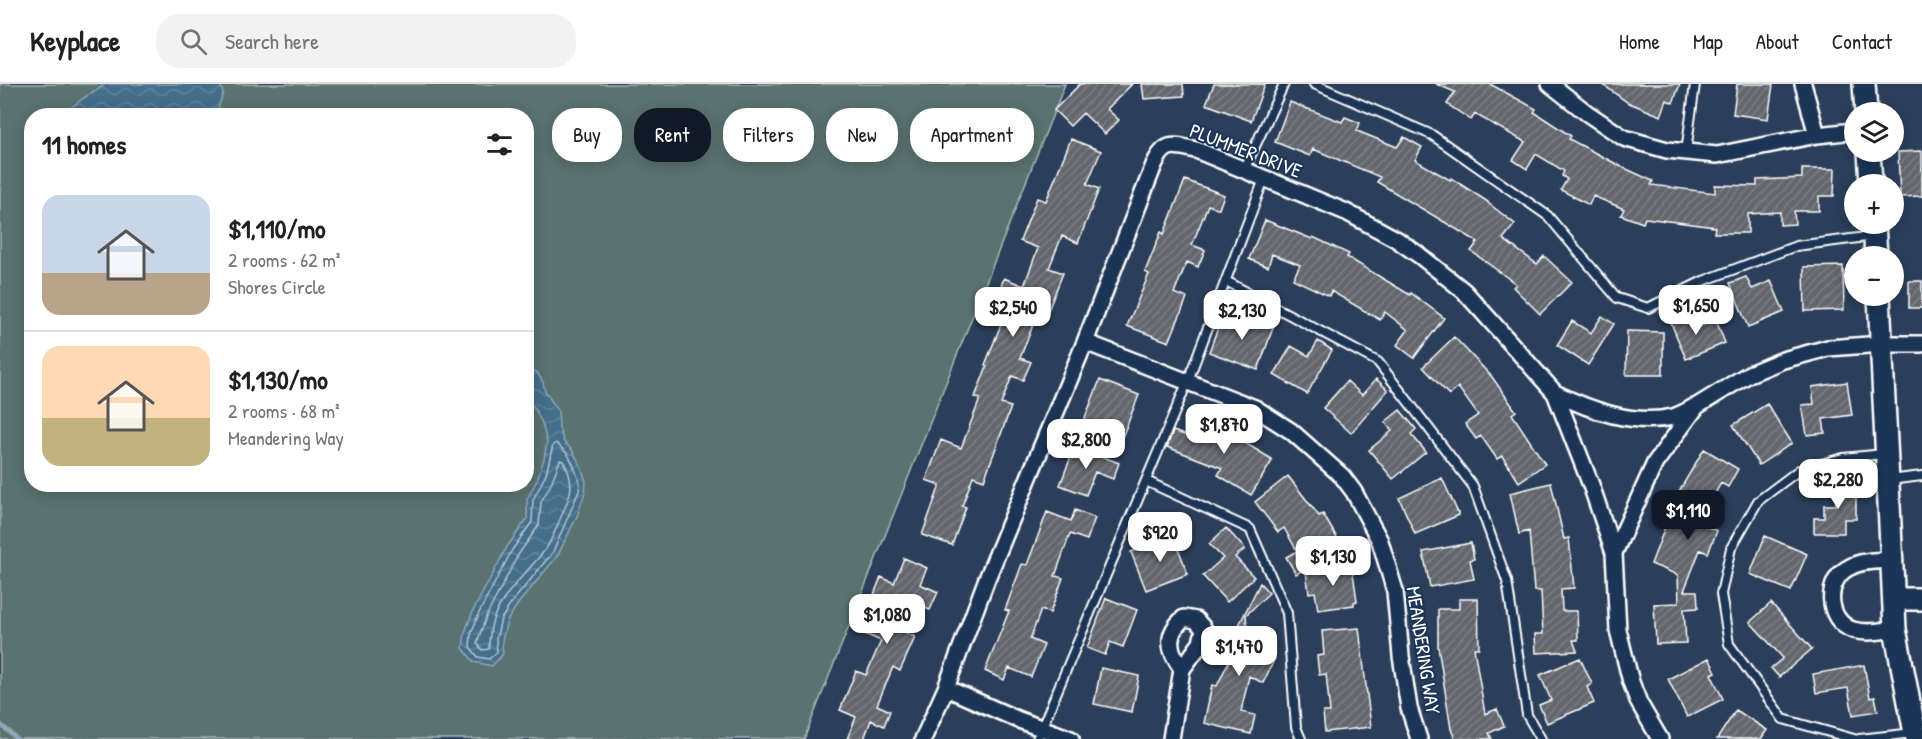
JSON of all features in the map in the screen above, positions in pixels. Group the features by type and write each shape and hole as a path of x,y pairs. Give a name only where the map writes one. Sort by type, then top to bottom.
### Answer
{"street":[{"path":"1550,84 1624,138 1667,150 1717,155 1817,135 1844,133"},
{"path":"1803,84 1817,135"},
{"path":"1864,84 1865,102"},
{"name":"PLUMMER DRIVE","path":"922,739 946,688 986,581 1085,342 1134,213 1159,154 1165,148 1174,146 1196,150 1346,212 1396,239 1464,291 1555,393 1591,485 1614,553"},
{"path":"1880,306 1895,629 1916,725"},
{"name":"MEANDERING WAY","path":"1085,342 1255,408 1291,431 1322,456 1354,492 1380,542 1395,591 1409,708 1419,739"},
{"path":"1660,739 1630,682 1618,630 1614,553 1655,463 1697,406 1749,374 1783,360 1828,348 1922,344"},
{"name":"PLUMMER DRIVE","path":"1555,393 1606,414 1628,418 1673,417 1697,406"},
{"path":"1892,560 1867,562 1850,567 1840,574 1832,586 1831,604 1840,622 1853,630 1869,632 1895,629"},
{"path":"1894,599 1922,599"},
{"path":"1171,739 1182,669"},
{"path":"946,688 1039,734 1071,739"}],"lane":[{"path":"1244,170 1284,84"},
{"path":"1314,84 1432,135 1548,216 1617,298 1648,308 1703,281 1796,246 1875,238"},
{"path":"1686,152 1695,84"},
{"path":"1039,734 1187,383 1264,179"},
{"path":"1226,281 1378,363 1473,486 1507,581 1527,716 1541,739"},
{"path":"1854,739 1783,719 1729,644 1721,594 1731,548 1758,501 1799,470 1844,458 1886,454"},
{"path":"1887,480 1922,476"},
{"path":"1146,481 1250,529 1287,613 1296,727 1301,739"},
{"path":"1859,739 1916,725"}],"green space":[{"path":"0,84 1065,84 1034,162 1034,108 910,108 910,162 1034,162 804,739 0,739"}],"water":[{"path":"106,84 220,84 223,93 218,108 71,108"},
{"path":"534,371 543,382 545,391 558,411 559,428 564,442 579,462 586,481 585,492 578,514 558,555 517,605 507,621 502,640 503,654 492,666 474,662 463,648 465,632 473,611 507,547 527,519 527,499 531,492 534,492 547,442 535,409"}],"building":[{"path":"1080,84 1132,84 1107,109 1119,120 1105,134 1083,113 1070,126 1054,110"},
{"path":"1142,84 1183,84 1184,96 1144,99"},
{"path":"1214,84 1265,84 1251,121 1206,104"},
{"path":"1436,84 1490,84 1536,109 1534,112 1571,136 1569,139 1653,181 1651,185 1715,193 1715,185 1757,186 1757,180 1802,178 1802,169 1835,169 1834,196 1819,196 1819,211 1794,211 1795,224 1780,225 1780,212 1748,214 1748,233 1714,233 1715,227 1645,218 1643,223 1621,215 1624,209 1593,196 1589,205 1561,190 1567,179 1562,176 1564,171 1536,154 1527,169 1513,160 1525,142 1475,114 1471,120 1447,104 1455,92"},
{"path":"1602,84 1680,84 1673,103 1667,100 1661,116 1627,102"},
{"path":"1737,84 1773,84 1768,119 1733,114"},
{"path":"1290,102 1342,122 1345,117 1360,123 1357,131 1397,147 1404,137 1422,147 1415,160 1450,180 1451,178 1488,202 1515,224 1503,239 1537,264 1544,256 1572,282 1540,314 1513,287 1516,284 1471,251 1478,242 1377,182 1380,177 1313,149 1310,156 1275,142"},
{"path":"1071,139 1101,151 1087,184 1099,189 1078,243 1062,236 1049,268 1063,273 1047,313 1039,310 1020,358 1031,362 1023,380 1012,376 1001,404 1011,407 984,480 973,476 962,506 966,507 952,545 922,535 940,485 926,480 941,440 961,448 980,399 975,397 987,366 985,365 1011,299 998,294 1004,278 1024,286 1038,248 1020,241 1037,198 1046,201"},
{"path":"1922,151 1922,196 1904,197 1904,174 1899,174 1898,162 1904,162 1904,152"},
{"path":"1185,180 1224,195 1219,209 1208,205 1192,245 1205,250 1198,267 1187,262 1174,293 1187,298 1169,342 1127,326 1149,274 1145,272 1161,232 1164,234"},
{"path":"1265,220 1312,239 1313,237 1349,254 1347,257 1410,295 1411,293 1444,318 1414,358 1397,345 1408,330 1385,312 1380,320 1331,291 1329,296 1293,279 1300,265 1272,254 1268,267 1249,259"},
{"path":"1843,266 1844,310 1805,311 1804,267"},
{"path":"1746,277 1752,289 1771,281 1784,312 1748,327 1730,283"},
{"path":"1909,281 1922,281 1922,308 1909,308"},
{"path":"1685,312 1693,329 1716,320 1725,343 1686,359 1669,318"},
{"path":"1222,316 1249,326 1252,318 1274,325 1258,370 1209,352"},
{"path":"1602,316 1614,324 1588,365 1557,345 1572,321 1591,333"},
{"path":"1627,331 1663,332 1663,375 1626,375"},
{"path":"1454,337 1492,377 1516,411 1512,414 1545,464 1519,482 1502,456 1497,459 1481,436 1476,439 1465,424 1478,415 1458,387 1449,395 1423,367"},
{"path":"1318,341 1332,350 1307,394 1274,375 1291,346 1309,356"},
{"path":"1376,379 1388,390 1351,433 1323,408 1347,381 1362,395"},
{"path":"1100,380 1139,395 1121,440 1082,425"},
{"path":"1847,382 1852,415 1823,419 1825,433 1807,435 1802,405 1814,404 1812,387"},
{"path":"1767,404 1792,443 1759,465 1733,425"},
{"path":"1400,410 1416,429 1411,434 1426,452 1393,479 1369,450 1392,431 1385,422"},
{"path":"1192,422 1242,441 1270,458 1272,461 1251,495 1218,475 1222,468 1167,447 1173,431 1187,436"},
{"path":"1075,446 1119,463 1113,479 1095,472 1086,495 1060,485"},
{"path":"1704,449 1738,469 1728,487 1721,483 1698,523 1717,531 1708,553 1700,550 1684,591 1697,591 1698,608 1684,609 1686,643 1656,644 1654,604 1679,603 1678,575 1651,564 1678,493"},
{"path":"1288,476 1319,516 1323,514 1343,548 1296,574 1286,557 1297,551 1284,528 1278,532 1255,502"},
{"path":"1442,478 1459,515 1415,534 1399,498"},
{"path":"1836,482 1856,483 1856,519 1844,519 1844,533 1814,533 1814,518 1824,518 1824,505 1836,505"},
{"path":"1551,483 1564,539 1569,538 1574,588 1561,589 1562,611 1577,611 1578,640 1573,640 1577,651 1536,653 1535,634 1543,634 1541,591 1534,591 1529,531 1519,534 1510,493"},
{"path":"1075,510 1095,518 1087,540 1070,534 1055,576 1063,578 1050,613 1041,610 1030,639 1044,645 1031,677 1009,668 1004,680 985,671 1009,611 1005,610 1022,564 1027,565 1047,512 1071,521"},
{"path":"1226,528 1245,549 1235,557 1254,577 1227,602 1203,576 1223,558 1209,544"},
{"path":"1173,535 1188,574 1146,590 1131,552"},
{"path":"1765,536 1807,554 1791,591 1750,574"},
{"path":"1471,543 1474,559 1470,560 1474,579 1430,587 1423,552"},
{"path":"904,558 927,568 920,584 938,592 930,610 913,603 903,631 915,637 900,671 893,667 877,705 890,711 884,726 871,720 864,739 847,739 856,717 840,710 856,671 866,675 881,641 865,634 880,599 873,597 881,577 894,583"},
{"path":"1352,566 1357,601 1354,605 1318,610 1315,592 1309,593 1306,572"},
{"path":"1260,583 1269,593 1246,615 1248,637 1265,636 1258,650 1275,658 1263,683 1249,676 1241,712 1255,715 1251,734 1204,723 1212,685 1217,686 1236,646 1230,643"},
{"path":"1106,598 1137,610 1123,647 1110,642 1105,655 1087,648"},
{"path":"1459,599 1478,599 1479,648 1474,648 1485,714 1497,709 1504,726 1489,733 1492,739 1455,739 1451,729 1438,646 1438,609 1459,609"},
{"path":"1771,603 1812,649 1779,677 1771,668 1783,658 1750,622"},
{"path":"1359,628 1371,727 1325,732 1323,712 1330,712 1326,674 1319,675 1317,656 1324,655 1322,631"},
{"path":"1580,658 1592,684 1587,687 1594,703 1547,723 1539,705 1551,700 1540,675"},
{"path":"1709,658 1716,672 1711,674 1723,699 1687,717 1668,679"},
{"path":"1864,665 1870,698 1875,697 1878,711 1853,715 1848,688 1816,693 1813,674"},
{"path":"1101,668 1139,676 1132,712 1094,704"},
{"path":"1736,710 1767,730 1761,739 1717,739"}],"waterway":[{"path":"0,724 17,739"}]}
